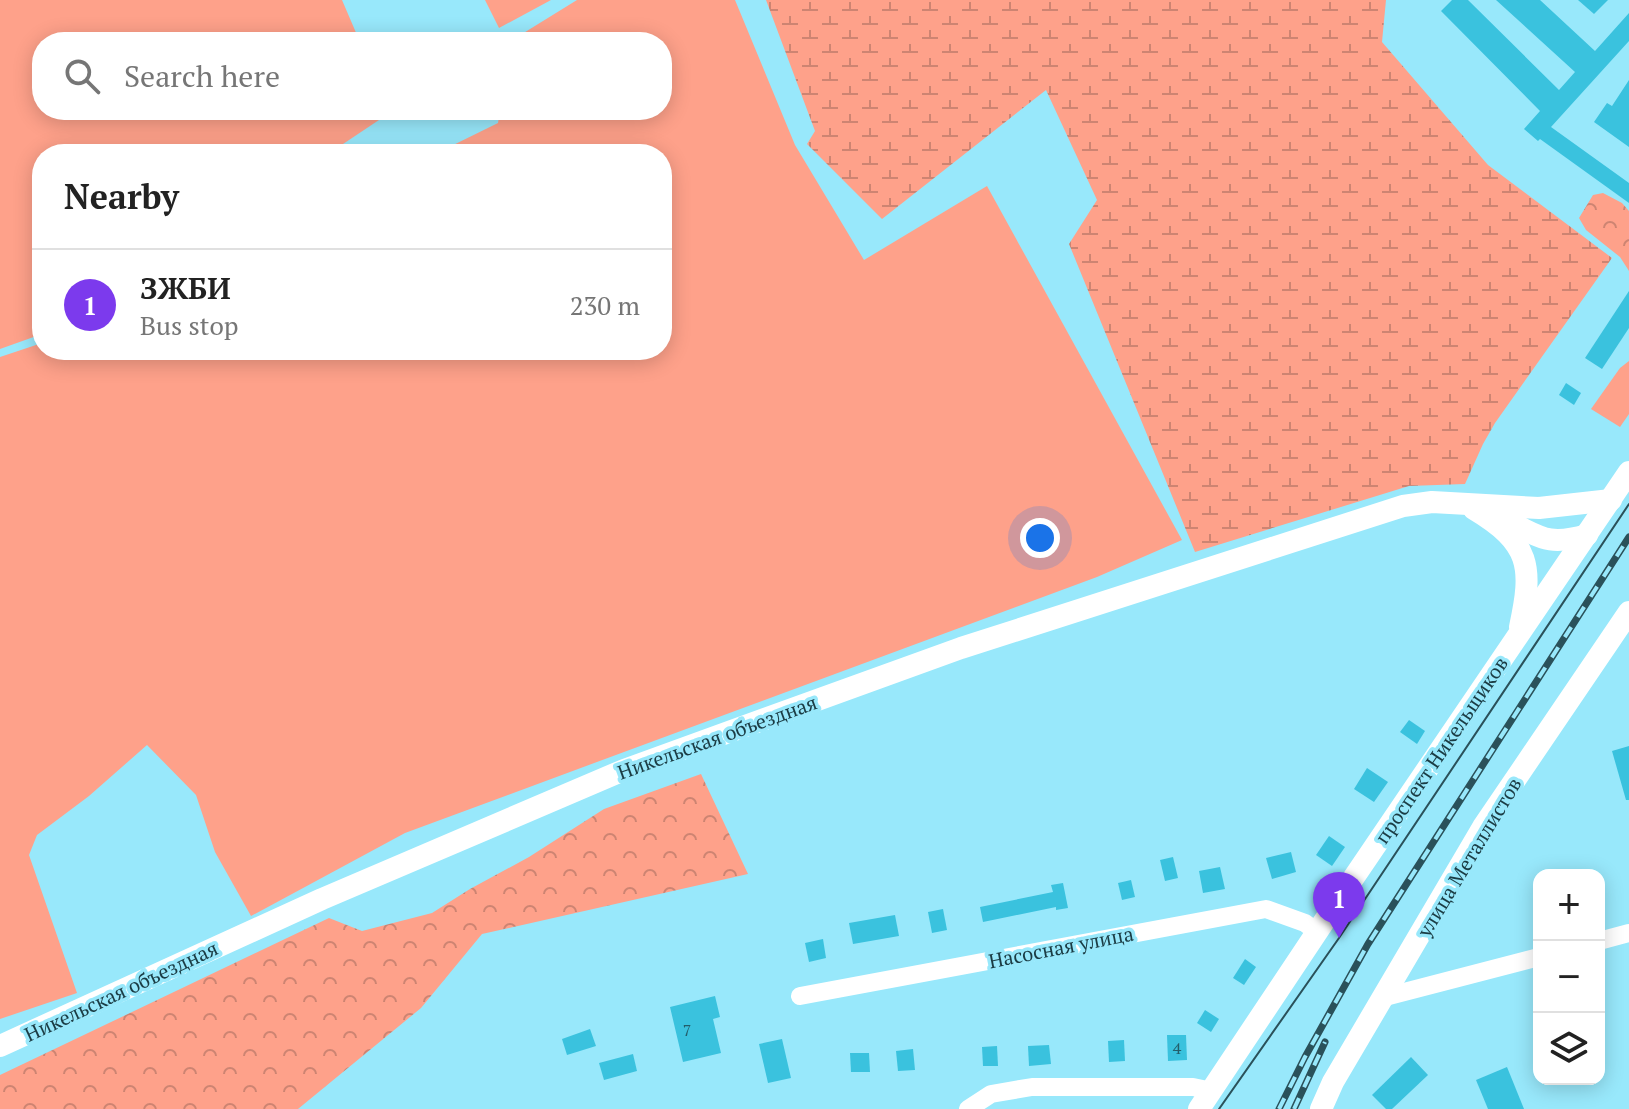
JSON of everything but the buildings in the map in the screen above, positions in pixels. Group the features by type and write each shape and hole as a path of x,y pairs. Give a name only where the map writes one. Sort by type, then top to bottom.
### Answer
{"main road":[{"name":"проспект Никельщиков","path":"1206,1100 1562,572 1578,538 1611,500 1629,472"},
{"name":"Никельская объездная","path":"0,1046 322,899 624,770 961,648 1403,506 1432,502 1539,508 1611,500"},
{"path":"1467,506 1547,541 1578,538"},
{"path":"1467,506 1501,528 1525,558 1529,574 1519,636"},
{"path":"1539,508 1557,515 1578,538"},
{"name":"улица Металлистов","path":"1321,1109 1333,1082 1483,827 1629,612"}],"street":[{"name":"Насосная улица","path":"800,996 1266,909 1305,923 1317,932"},
{"path":"1605,939 1629,933"},
{"path":"1385,997 1533,959"},
{"path":"968,1109 991,1094 1032,1087 1193,1087 1206,1100"}],"green space":[{"path":"0,0 342,0 356,32 32,32 32,120 379,120 343,144 32,144 32,338 0,349"},
{"path":"485,0 551,0 499,28"},
{"path":"577,0 735,0 795,145 864,260 987,186 1182,540 1097,577 405,833 251,916 215,852 196,795 147,745 89,796 37,835 29,855 77,993 0,1019 0,357 32,346 32,360 672,360 672,144 455,144 498,120 672,120 672,32 525,32"},
{"path":"766,0 1386,0 1382,42 1488,165 1612,258 1495,423 1465,484 1409,486 1195,552 1069,244 1097,200 1046,90 882,219 807,144 815,131"},
{"path":"1603,193 1622,203 1629,211 1629,271 1620,257 1586,230 1579,218 1593,195"},
{"path":"1629,361 1629,414 1620,427 1591,409 1620,368"},
{"path":"701,774 748,874 482,934 421,1008 298,1109 0,1109 0,1075 329,918 362,931 432,913 604,809"}],"tram line":[{"path":"1219,1109 1339,938 1629,504"}],"railway":[{"path":"1279,1109 1368,944 1629,537"},
{"path":"1294,1109 1325,1042"}],"place":[{"name":"ЗЖБИ","path":"1339,938"}]}
